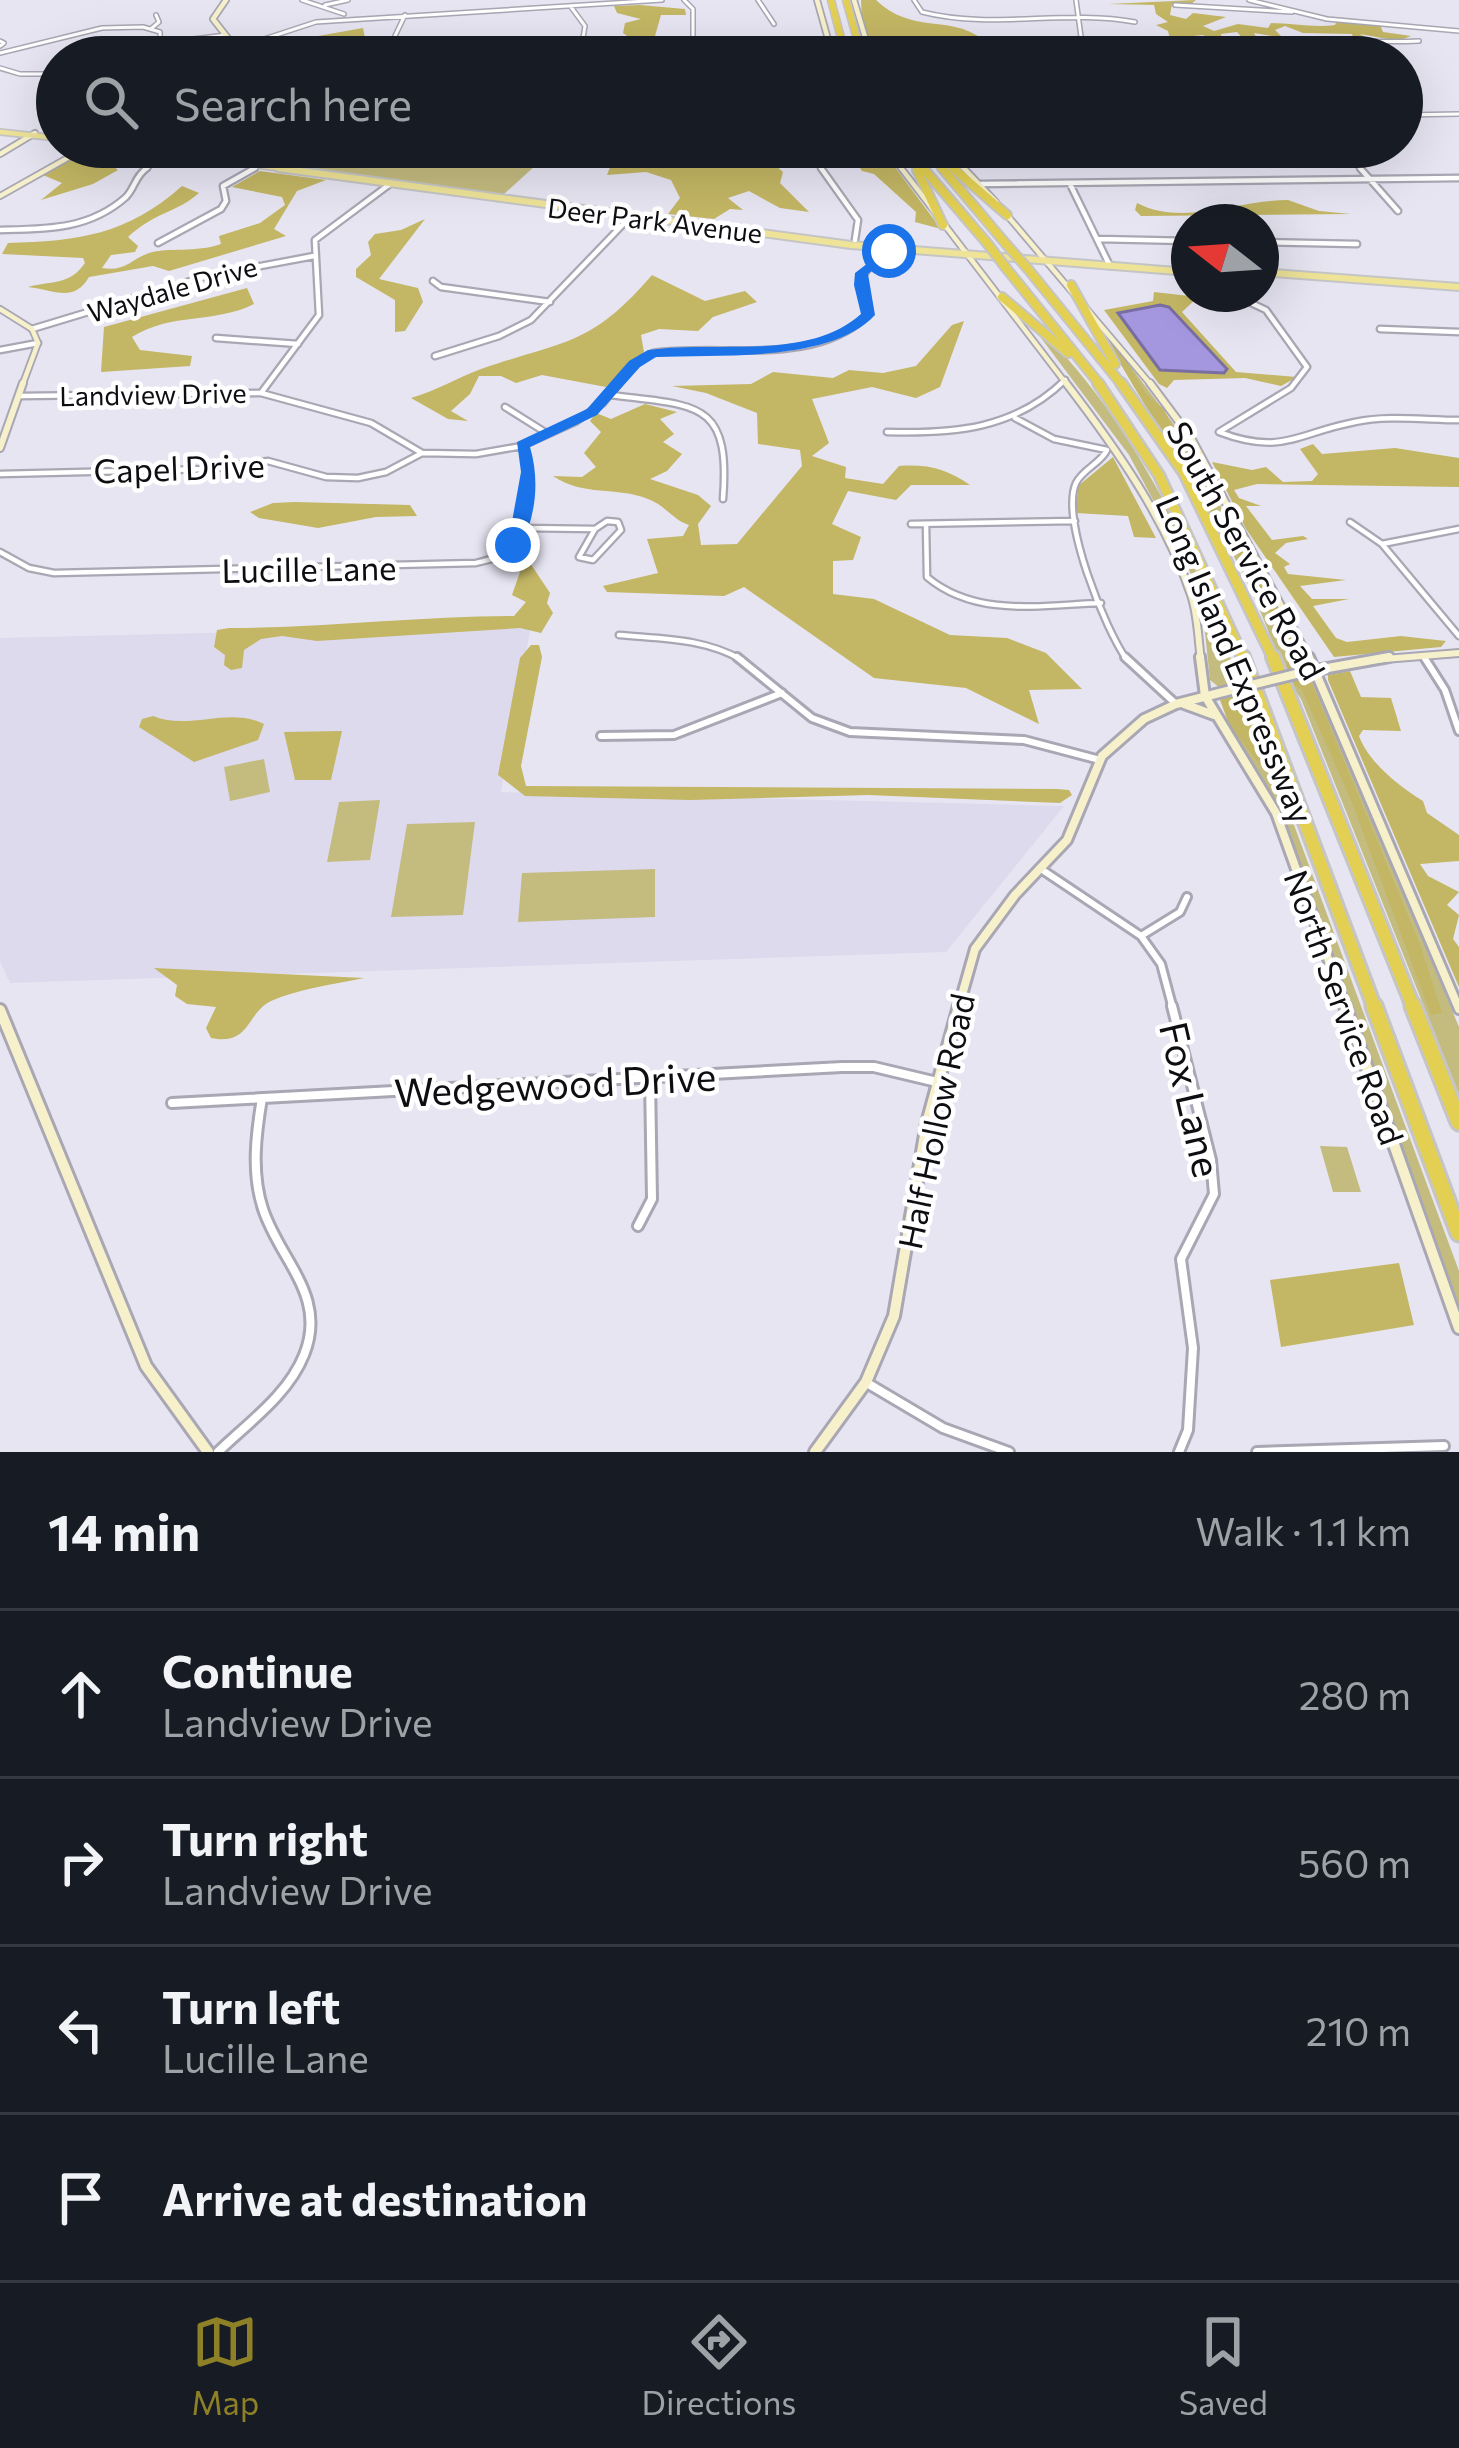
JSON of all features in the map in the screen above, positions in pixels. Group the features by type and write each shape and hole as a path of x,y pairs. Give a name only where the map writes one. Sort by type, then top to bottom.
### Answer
{"highway":[{"path":"831,0 840,36"},
{"path":"850,0 860,36"},
{"path":"917,168 944,225"},
{"name":"Long Island Expressway","path":"921,168 1111,400 1179,514 1237,642 1459,1233"},
{"name":"Long Island Expressway","path":"944,168 1080,326 1184,473 1249,603 1459,1122"},
{"path":"952,168 1007,215"},
{"path":"1071,285 1122,384"},
{"path":"1001,297 1061,345 1111,400"}],"main road":[{"path":"226,0 213,19 226,35"},
{"path":"817,0 826,36"},
{"path":"0,130 36,134"},
{"path":"0,154 33,134"},
{"path":"0,196 50,168"},
{"name":"Deer Park Avenue","path":"264,168 890,249 1171,268"},
{"name":"Deer Park Avenue","path":"293,168 391,183"},
{"name":"North Service Road","path":"901,168 1117,450 1173,551 1193,599 1205,696 1276,813 1459,1328"},
{"name":"South Service Road","path":"965,168 1071,285 1191,438 1315,669 1459,1009"},
{"name":"Deer Park Avenue","path":"632,215 964,252"},
{"path":"1279,276 1459,289"},
{"path":"0,309 32,329 38,344 0,448"},
{"name":"Half Hollow Road","path":"815,1452 866,1382 894,1316 937,1082 976,950 1015,895 1067,840 1100,760 1144,719 1176,704 1315,669 1459,653"},
{"path":"1176,704 1199,706 1217,716"},
{"path":"0,1010 146,1366 208,1452"}],"street":[{"path":"302,0 351,15"},
{"path":"325,5 348,0"},
{"path":"274,36 351,15 662,0"},
{"path":"684,0 693,9 693,36"},
{"path":"758,0 775,24"},
{"path":"914,0 918,10 942,18 1135,22"},
{"path":"1076,0 1081,36"},
{"path":"1249,0 1328,19 1459,31"},
{"path":"1175,5 1274,14 1296,11"},
{"path":"572,7 586,29 584,36"},
{"path":"152,28 159,22 156,15"},
{"path":"395,36 405,15"},
{"path":"58,36 152,28 160,36"},
{"path":"218,36 226,35"},
{"path":"0,47 36,40"},
{"path":"1,70 36,72"},
{"path":"1423,115 1459,114"},
{"path":"0,230 57,229 87,222 129,195 138,174 147,168"},
{"path":"158,243 220,209 226,202 223,186 254,168"},
{"path":"821,168 858,220 855,240"},
{"path":"1360,168 1398,211"},
{"path":"981,184 1459,178"},
{"path":"261,393 319,315 314,256 319,235 391,183"},
{"path":"1070,184 1109,264"},
{"path":"435,356 513,331 550,302 632,215"},
{"path":"1098,239 1171,241"},
{"path":"1279,242 1358,244"},
{"path":"422,453 476,454 522,446 592,412 634,364 653,353 794,346 850,331 868,315 860,285 862,273 890,249"},
{"name":"Waydale Drive","path":"32,329 236,266 314,256"},
{"path":"434,281 441,287 550,302"},
{"path":"1267,312 1306,367 1291,388 1219,432 1243,441 1286,444 1357,421 1459,420"},
{"path":"1380,328 1459,332"},
{"path":"216,338 298,344"},
{"path":"0,350 38,344"},
{"path":"887,433 963,431 1015,418 1045,401 1065,380"},
{"name":"Landview Drive","path":"21,396 261,393 371,423 422,453"},
{"path":"610,395 671,405 710,420 724,442 723,499"},
{"path":"505,407 548,434"},
{"path":"1015,418 1054,439 1107,450 1077,481 1072,500 1075,521 1123,656 1176,704"},
{"path":"522,446 530,461 521,528 595,529 608,521 622,526 600,557 584,561 580,552 595,529"},
{"name":"Capel Drive","path":"0,474 184,470 268,461 326,477 358,478 386,472 422,453"},
{"path":"911,524 1075,521"},
{"path":"1350,522 1382,544 1459,636"},
{"path":"926,524 927,577 950,594 976,602 1101,603"},
{"name":"Lucille Lane","path":"0,552 29,568 55,573 459,565 504,553 521,528"},
{"path":"1382,544 1459,529"},
{"path":"619,635 691,641 723,649 750,664 812,718 850,732 1024,740 1100,760"},
{"path":"1423,656 1444,690 1459,731"},
{"path":"601,736 674,735 782,693"},
{"path":"1040,869 1141,936 1180,912 1187,897"},
{"name":"Fox Lane","path":"1141,936 1161,964 1210,1160 1214,1194 1181,1259 1193,1348 1189,1430 1179,1452"},
{"name":"Wedgewood Drive","path":"172,1103 874,1066 937,1082"},
{"path":"638,1226 652,1199 650,1078"},
{"path":"218,1452 288,1382 312,1333 314,1308 306,1287 275,1240 261,1204 256,1142 262,1098"},
{"path":"866,1382 944,1428 1009,1452"},
{"path":"1257,1452 1444,1446"}],"shaded area":[{"path":"861,0 876,0 903,17 978,36 868,36"},
{"path":"1196,0 1190,5 1172,4 1170,15 1226,17 1203,26 1214,31 1238,24 1327,26 1337,20 1380,25 1383,32 1411,36 1303,33 1285,26 1275,30 1281,36 1241,36 1237,32 1169,36 1156,25 1168,22 1156,14 1154,5 1108,4"},
{"path":"614,6 685,9 686,15 661,15 655,36 627,36 625,23 641,19 617,13"},
{"path":"363,28 365,36 318,36"},
{"path":"56,168 118,170 93,184 41,200 62,183 43,175"},
{"path":"312,168 533,168 504,194"},
{"path":"610,168 778,168 783,172 780,183 809,212 780,208 749,191 728,198 743,210 730,209 714,219 668,214 680,198 671,180 646,172 607,175"},
{"path":"860,168 896,168 941,229 915,222 916,212 874,174"},
{"path":"260,171 326,180 297,191 274,229 286,236 169,271 153,266 89,277 77,290 63,293 28,287 67,279 85,263 83,258 2,254 8,243 79,237 121,225 182,186 199,193 138,229 128,237 138,246 135,252 111,255 102,268 122,267 157,251 221,244 219,236 260,223 285,205 282,197 232,187"},
{"path":"1288,200 1319,211 1351,214 1279,215 1279,204 1250,204"},
{"path":"1137,203 1171,216 1141,216 1135,210"},
{"path":"425,219 379,279 418,288 423,302 405,331 395,332 395,300 356,277 356,269 371,255 368,242 375,234 401,230"},
{"path":"652,275 705,301 745,291 757,302 713,317 698,331 659,329 641,335 644,352 606,387 542,375 516,383 501,376 479,376 470,394 451,411 468,421 448,419 411,398 593,329"},
{"path":"247,288 254,304 162,324 132,337 140,350 192,356 190,366 101,372 104,327"},
{"path":"1154,292 1171,294 1171,310 1118,314 1160,370 1226,370 1173,312 1182,312 1236,372 1297,377 1281,386 1245,378 1174,380 1167,388 1159,384 1104,310 1153,301"},
{"path":"1169,307 1227,369 1224,373 1160,370 1118,313"},
{"path":"1026,318 1083,377 1134,450 1197,568 1243,683 1220,688 1210,680 1201,594 1166,524 1129,455"},
{"path":"1096,320 1190,446 1236,536 1280,606 1306,667 1285,673 1257,603 1206,500"},
{"path":"964,321 940,387 916,398 872,387 812,399 829,443 812,456 846,467 845,478 883,484 899,466 919,466 945,471 970,485 911,485 896,500 848,491 832,524 861,537 853,560 833,561 833,594 874,599 950,635 1007,638 1046,653 1082,689 1029,690 1039,724 966,688 874,678 744,587 724,596 607,592 603,586 658,573 647,539 683,536 689,525 648,499 576,487 553,476 582,477 596,467 584,453 601,432 590,421 596,413 611,419 645,404 677,412 660,419 674,434 663,442 682,454 667,471 650,479 698,495 711,506 698,524 701,545 737,544 802,466 800,450 758,444 757,413 706,393 672,386 751,384 773,372 833,378 849,370 883,373 916,366 952,325"},
{"path":"1116,344 1146,394 1163,408 1211,503 1278,605 1306,667 1287,672 1287,652 1242,558 1232,551 1110,345"},
{"path":"1313,444 1322,454 1395,448 1459,458 1459,487 1257,484 1234,490 1239,498 1261,506 1246,506 1272,540 1308,539 1286,543 1275,553 1290,564 1284,567 1288,574 1346,580 1300,586 1312,599 1349,599 1313,606 1336,638 1347,642 1401,636 1446,641 1441,647 1334,657 1246,529 1212,462 1252,470 1266,467 1283,482 1312,481 1318,474 1300,449"},
{"path":"1113,457 1156,538 1134,537 1128,516 1076,513 1078,486"},
{"path":"273,503 410,505 417,516 376,517 318,528 259,518 250,512"},
{"path":"514,555 528,560 550,593 547,603 553,613 541,633 520,628 317,641 282,636 261,639 244,650 242,668 231,670 224,665 225,655 214,647 217,630 229,628 514,616 526,602 512,595 520,572 507,560"},
{"path":"531,625 501,792 1064,806 946,952 10,983 0,961 0,638"},
{"path":"531,645 539,645 542,657 521,766 526,786 1057,789 1072,795 1060,803 869,795 690,800 525,796 498,775 520,658"},
{"path":"1350,671 1361,697 1391,698 1401,731 1363,730 1359,736 1370,755 1423,801 1427,813 1459,835 1459,861 1420,864 1428,876 1459,892 1447,905 1459,915 1453,939 1459,947 1459,987 1328,680 1328,675"},
{"path":"1306,676 1314,680 1459,1027 1459,1094 1301,699 1289,681"},
{"path":"1310,679 1421,947 1442,1013 1431,1015 1351,800 1302,690 1289,681"},
{"path":"1246,691 1269,776 1230,727 1220,700"},
{"path":"1250,706 1459,1271 1459,1305 1284,817 1230,727 1268,773"},
{"path":"237,717 264,724 258,740 194,762 139,727 142,719 181,721"},
{"path":"342,731 331,780 295,780 284,732"},
{"path":"264,759 270,792 230,801 224,767"},
{"path":"380,800 370,860 327,862 339,802"},
{"path":"475,822 463,915 391,917 407,824"},
{"path":"655,869 655,917 518,922 522,873"},
{"path":"154,968 364,978 271,1001 241,1033 224,1039 211,1038 206,1028 216,1007 187,1004 175,996 177,985"},
{"path":"1320,1146 1347,1147 1361,1192 1333,1192"},
{"path":"1399,1263 1414,1325 1281,1347 1270,1280"}],"route":[{"path":"513,545 521,528 530,461 522,446 592,412 634,364 653,353 794,346 824,341 860,326 869,309 860,285 862,273 889,251"}]}
